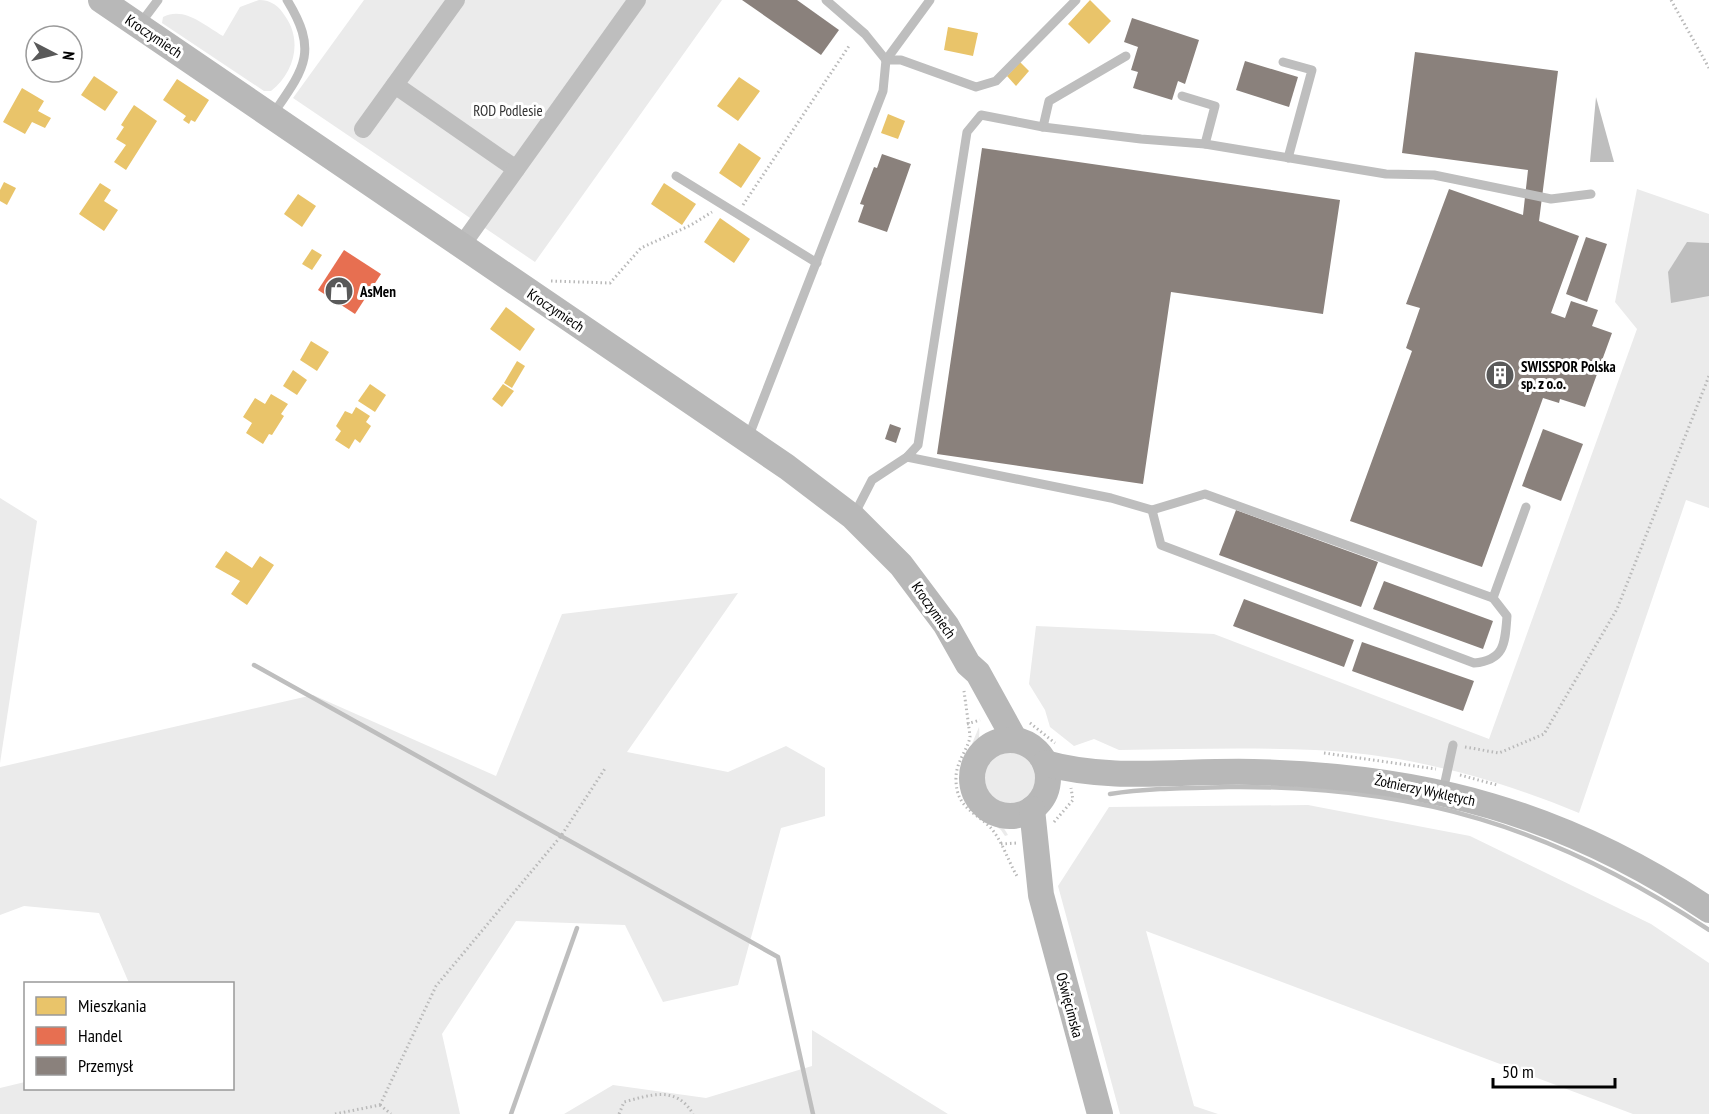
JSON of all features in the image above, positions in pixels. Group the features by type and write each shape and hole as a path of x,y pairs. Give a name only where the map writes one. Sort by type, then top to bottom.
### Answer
{"main road":[{"name":"Kroczymiech","path":"102,0 747,440 853,517 902,565 927,598 968,664 978,673 1015,740"},
{"name":"Kroczymiech","path":"968,664 988,737 987,748"},
{"path":"1015,740 1033,747 1045,763 1048,783 1038,801 1019,815 1005,816 983,805 972,782 973,769 987,748 995,743 1015,740"},
{"name":"Żołnierzy Wyklętych","path":"1045,763 1116,774 1315,773 1365,778 1443,791 1532,818 1573,835 1654,876 1709,910"},
{"name":"Żołnierzy Wyklętych","path":"1038,801 1116,774"},
{"name":"Oświęcimska","path":"1038,801 1041,896 1100,1114"},
{"name":"Oświęcimska","path":"1005,816 1031,879 1041,896"}],"street":[{"path":"363,129 456,0"},
{"path":"469,235 637,0"},
{"path":"395,85 516,168"}],"lane":[{"path":"139,26 158,0"},
{"path":"271,116 303,70 306,52 295,13 287,0"},
{"path":"826,0 865,34 886,60"},
{"path":"747,440 883,92 886,60 930,0"},
{"path":"886,60 901,60 976,87 996,81 1076,0"},
{"path":"1043,127 1049,101 1126,56"},
{"path":"1283,62 1312,70 1288,158"},
{"path":"1182,96 1215,106 1205,144"},
{"path":"853,517 872,480 907,457 918,445 967,132 981,115 1043,127 1141,140 1205,144 1386,174 1434,176 1551,199 1590,194"},
{"path":"676,176 817,263"},
{"path":"907,457 1111,498 1152,510 1206,494 1493,598 1507,616 1506,637 1501,653 1488,662 1474,663 1161,545 1152,510"},
{"path":"1493,598 1527,507"},
{"path":"1443,791 1453,745"}],"path":[{"path":"1671,0 1709,68"},
{"path":"737,214 849,46"},
{"path":"549,281 610,283 641,248 691,225 723,205"},
{"path":"1453,745 1499,753 1544,734 1617,609 1709,376"},
{"path":"965,701 970,735 958,769 959,793 972,815 990,827 1007,856"},
{"path":"380,1105 436,986 561,836 606,767"},
{"path":"619,1114 624,1102 660,1092 687,1104 693,1114"},
{"path":"335,1114 380,1105"},
{"path":"380,1105 391,1114"}],"green space":[{"path":"259,0 271,2 280,9 291,26 294,36 295,46 290,66 279,84 271,91 264,91 162,23 163,17 171,14 186,15 223,36 240,7"},
{"name":"ROD Podlesie","path":"364,0 722,0 535,262 293,98"},
{"path":"1637,189 1709,214 1709,508 1686,500 1579,813 1515,789 1416,762 1349,752 1291,749 1119,750 1094,739 1074,746 1050,727 1045,710 1029,684 1036,626 1214,634 1489,739 1637,329 1615,302"},
{"path":"0,498 37,521 0,763"},
{"path":"738,593 627,752 728,772 786,746 825,768 825,816 781,828 738,985 663,1002 625,925 516,921 442,1034 460,1114 0,1114 0,1088 24,1082 24,1090 234,1090 234,982 129,982 99,913 24,906 0,915 0,767 313,695 496,776 562,614"},
{"path":"979,727 977,745 967,769 967,788 971,799 979,809 1000,824 1008,835 1005,836 1001,830 977,813 963,791 962,768"},
{"path":"1005,752 1015,752 1029,759 1036,778 1029,797 1015,804 1005,804 995,800 988,793 984,783 984,773 988,763 995,756"},
{"path":"1308,805 1470,836 1651,924 1709,963 1709,1114 1633,1114 1146,931 1194,1106 1218,1114 1120,1114 1058,886 1109,807"},
{"path":"812,1030 948,1114 564,1114 613,1085 706,1098 812,1066"}],"shaded area":[{"path":"1596,97 1614,162 1590,162"},
{"path":"1687,242 1709,243 1709,296 1671,303 1668,272"}],"building: Mieszkania":[{"path":"1090,0 1111,21 1089,44 1068,24"},
{"path":"948,27 978,33 973,56 944,50"},
{"path":"1020,62 1029,71 1016,86 1007,76"},
{"path":"94,76 118,92 105,111 81,95"},
{"path":"739,77 760,91 738,121 717,106"},
{"path":"177,79 209,100 195,122 191,120 189,124 183,120 186,116 163,100"},
{"path":"22,88 44,101 38,111 51,118 45,128 32,122 25,134 3,122"},
{"path":"134,105 157,121 126,170 114,162 126,145 116,139 124,127 121,125"},
{"path":"888,114 905,121 898,139 881,133"},
{"path":"739,143 761,158 741,188 719,173"},
{"path":"4,182 16,188 7,205 0,201 0,190"},
{"path":"100,183 111,190 104,201 118,210 104,231 79,214"},
{"path":"664,183 696,204 682,225 651,204"},
{"path":"298,194 316,206 302,227 284,214"},
{"path":"720,218 750,239 734,263 704,242"},
{"path":"312,249 322,255 312,270 302,264"},
{"path":"506,307 535,329 520,351 490,329"},
{"path":"311,341 329,352 317,371 300,360"},
{"path":"517,361 525,366 512,388 504,383"},
{"path":"293,370 307,380 297,395 283,386"},
{"path":"370,384 386,395 375,412 358,401"},
{"path":"503,384 514,391 502,407 492,399"},
{"path":"271,394 288,404 281,414 284,416 272,435 269,434 263,444 246,433 252,423 243,417 255,398 265,404"},
{"path":"356,407 370,416 366,422 371,426 360,443 355,439 349,449 335,440 341,431 336,426 345,411 352,414"},
{"path":"226,551 252,568 260,556 274,565 247,605 231,594 240,581 215,567"}],"building: Handel":[{"path":"344,250 381,274 355,314 318,290"}],"building: Przemysł":[{"path":"742,0 797,0 839,30 821,55"},
{"path":"1132,18 1199,40 1185,84 1178,81 1172,100 1133,88 1138,72 1131,70 1138,47 1124,42"},
{"name":"SWISSPOR Polska sp. z o.o.","path":"1415,52 1558,71 1539,221 1579,236 1551,313 1565,318 1571,301 1598,310 1592,326 1612,333 1585,407 1560,399 1559,403 1543,398 1482,567 1350,521 1412,351 1406,348 1420,308 1406,304 1449,189 1523,215 1528,170 1402,153"},
{"path":"1245,61 1298,77 1289,107 1236,90"},
{"path":"982,148 1340,200 1323,314 1171,292 1143,484 937,454"},
{"path":"882,154 911,164 887,232 858,222 864,205 860,204 874,167 877,168"},
{"path":"1586,237 1607,244 1587,302 1566,294"},
{"path":"890,424 901,428 896,443 885,439"},
{"path":"1543,429 1583,444 1561,501 1522,486"},
{"path":"1236,510 1378,562 1361,607 1219,555"},
{"path":"1384,581 1493,621 1483,649 1373,609"},
{"path":"1244,599 1354,640 1344,667 1233,626"},
{"path":"1362,642 1474,681 1463,711 1352,671"}],"waterway":[{"path":"254,665 778,957 813,1114"},
{"path":"1110,794 1184,788 1296,788 1360,794 1421,804 1480,819 1538,839 1595,864 1651,894 1709,930"},
{"path":"511,1114 577,928"}],"place":[{"name":"AsMen","path":"339,291"},
{"name":"SWISSPOR Polska sp. z o.o.","path":"1500,375"}]}
